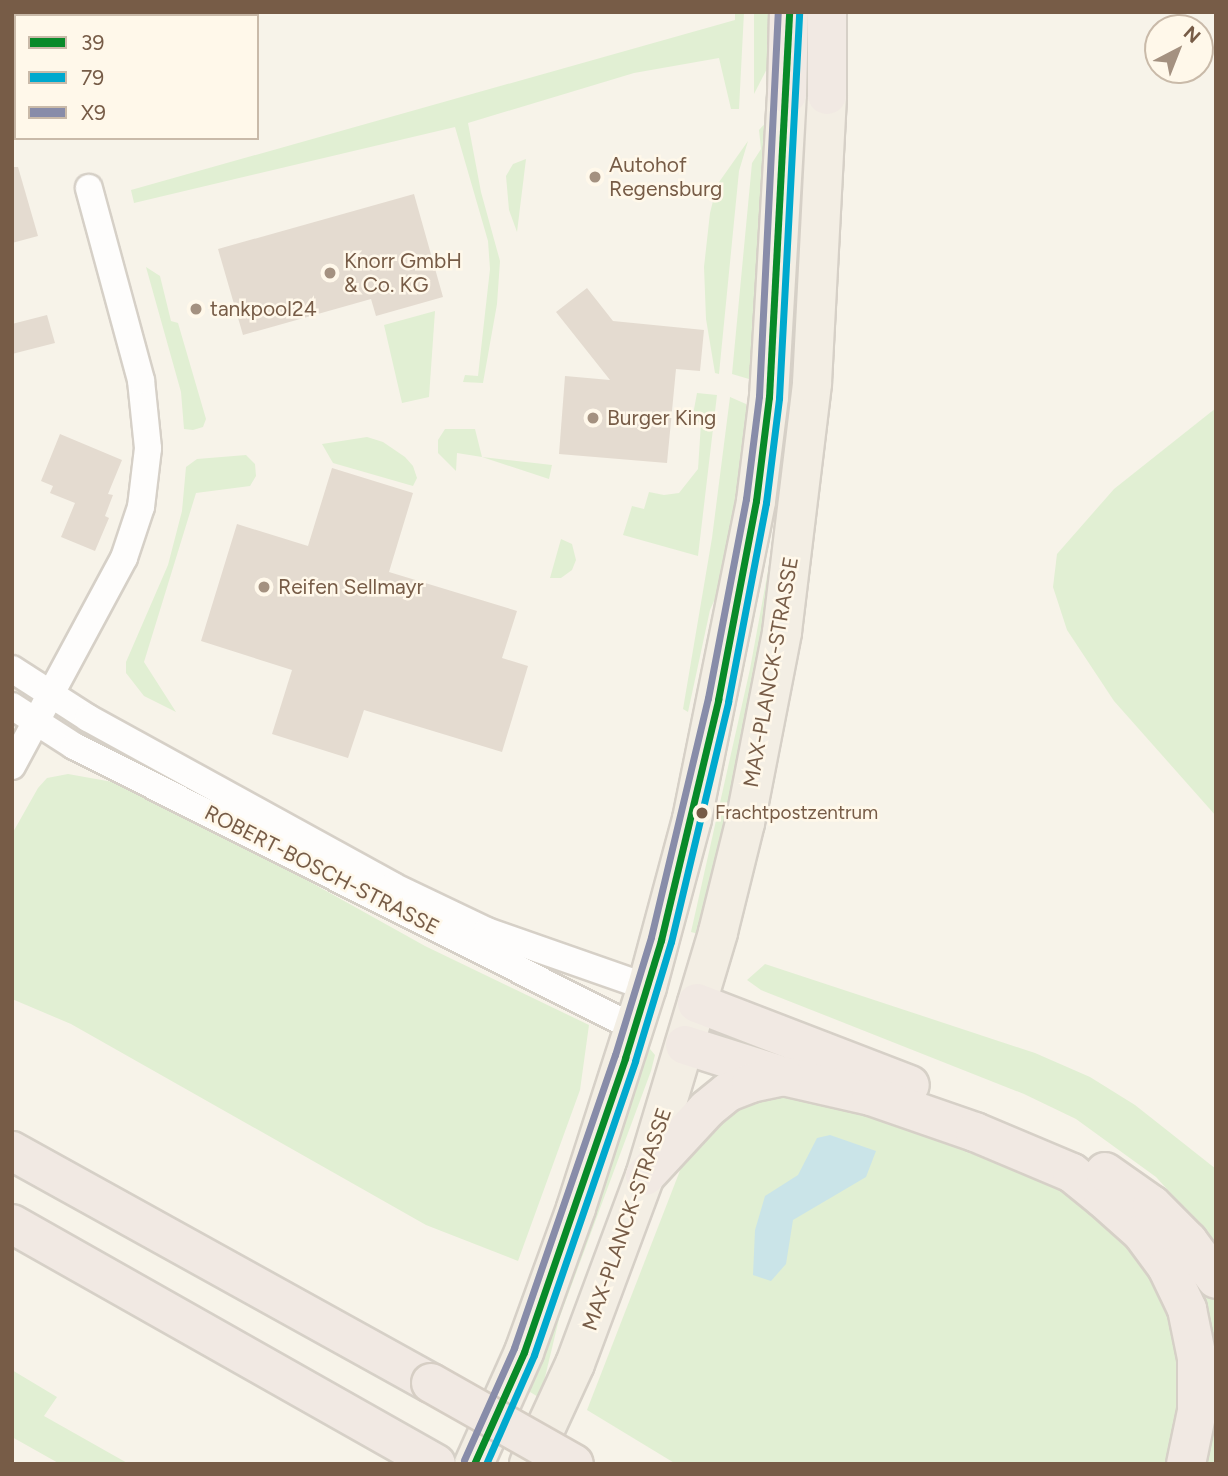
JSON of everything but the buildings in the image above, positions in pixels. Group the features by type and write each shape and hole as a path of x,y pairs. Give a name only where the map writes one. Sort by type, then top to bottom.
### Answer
{"highway":[{"path":"787,94 789,12"},
{"name":"MAX-PLANCK-STRASSE","path":"827,12 827,95"},
{"path":"698,1003 991,1115 1079,1155 1152,1205 1188,1241 1216,1279"},
{"path":"685,1045 783,1076 872,1096 1027,1152 1072,1173 1142,1233 1167,1267 1187,1309 1196,1358 1197,1411 1186,1464"},
{"path":"645,1176 707,1110 728,1092 751,1083 783,1076"},
{"path":"12,1150 574,1464"},
{"path":"12,1224 428,1459"}],"main road":[{"path":"474,1464 524,1352 576,1208 648,987 692,819 756,500 769,397 787,94"},
{"name":"MAX-PLANCK-STRASSE","path":"529,1464 575,1364 645,1176 698,1003 745,823 782,632 812,383 827,95"},
{"path":"648,987 698,1003"},
{"path":"635,1028 685,1045"}],"street":[{"path":"12,766 124,558 141,507 148,448 141,380 89,188"},
{"name":"ROBERT-BOSCH-STRASSE","path":"12,669 74,746 635,1028"},
{"name":"ROBERT-BOSCH-STRASSE","path":"12,706 44,709 487,931 648,987"}],"green space":[{"path":"735,12 744,12 739,109 731,109 719,58 634,73 468,123 481,192 500,261 497,304 483,383 463,382 465,375 478,376 490,269 488,241 455,127 134,203 131,190 735,20"},
{"path":"754,12 773,12 774,55 754,94"},
{"path":"772,116 749,379 732,374 752,163 761,149 759,130"},
{"path":"748,141 739,171 719,374 715,373 706,319 704,267 710,213 717,185"},
{"path":"526,159 517,232 509,210 506,176 513,164"},
{"path":"146,267 160,276 171,321 178,323 206,419 203,427 184,429 181,392"},
{"path":"435,311 429,397 402,403 384,325"},
{"path":"697,393 717,395 698,556 623,535 632,506 644,509 649,492 664,495 679,493 698,469 701,423 692,420"},
{"path":"730,397 746,404 746,412 729,547 723,581 710,610 688,712 683,709 712,538"},
{"path":"1216,408 1216,816 1114,701 1067,630 1053,587 1057,554 1114,489"},
{"path":"445,429 475,429 482,457 457,453 456,471 438,453 438,440"},
{"path":"367,437 383,442 405,457 413,466 417,478 413,486 333,463 322,444"},
{"path":"246,455 255,464 256,476 250,486 196,493 144,662 176,712 144,696 126,673 126,662 168,565 182,511 186,467 197,459"},
{"path":"482,457 552,465 549,479"},
{"path":"780,505 749,721 703,935 691,932 750,669"},
{"path":"561,539 572,544 576,560 572,570 561,578 550,578"},
{"path":"68,774 124,784 258,853 425,946 589,1025 580,1090 518,1261 426,1225 71,1024 12,999 12,834 38,788 47,778"},
{"path":"765,964 1035,1053 1090,1077 1135,1105 1216,1169 1216,1243 1156,1177 1076,1119 1024,1094 761,990 747,980"},
{"path":"650,1049 655,1055 651,1071 559,1319 540,1398 525,1389 641,1064"},
{"path":"807,1093 1044,1172 1141,1248 1185,1350 1173,1464 676,1464 587,1410 686,1155 749,1096"},
{"path":"1183,1250 1216,1301 1216,1464 1200,1464"},
{"path":"12,1370 57,1397 44,1416 129,1464 60,1464 12,1437"}],"water":[{"path":"830,1135 876,1151 866,1177 793,1220 786,1264 771,1281 753,1275 755,1230 765,1196 798,1175 817,1138"}],"transit line":[{"name":"X9","path":"464,1460 514,1348 615,1055 651,937 708,698 746,499 759,396 778,12"},
{"name":"39","path":"474,1464 524,1352 625,1058 661,940 718,700 756,501 769,397 789,12"},
{"name":"79","path":"486,1464 534,1355 635,1061 671,942 728,702 766,503 779,398 799,12"}],"place":[{"name":"Autohof Regensburg","path":"595,177"},
{"name":"Knorr GmbH & Co. KG","path":"330,273"},
{"name":"tankpool24","path":"196,309"},
{"name":"Burger King","path":"593,418"},
{"name":"Reifen Sellmayr","path":"264,587"},
{"name":"Frachtpostzentrum","path":"702,813"}]}
